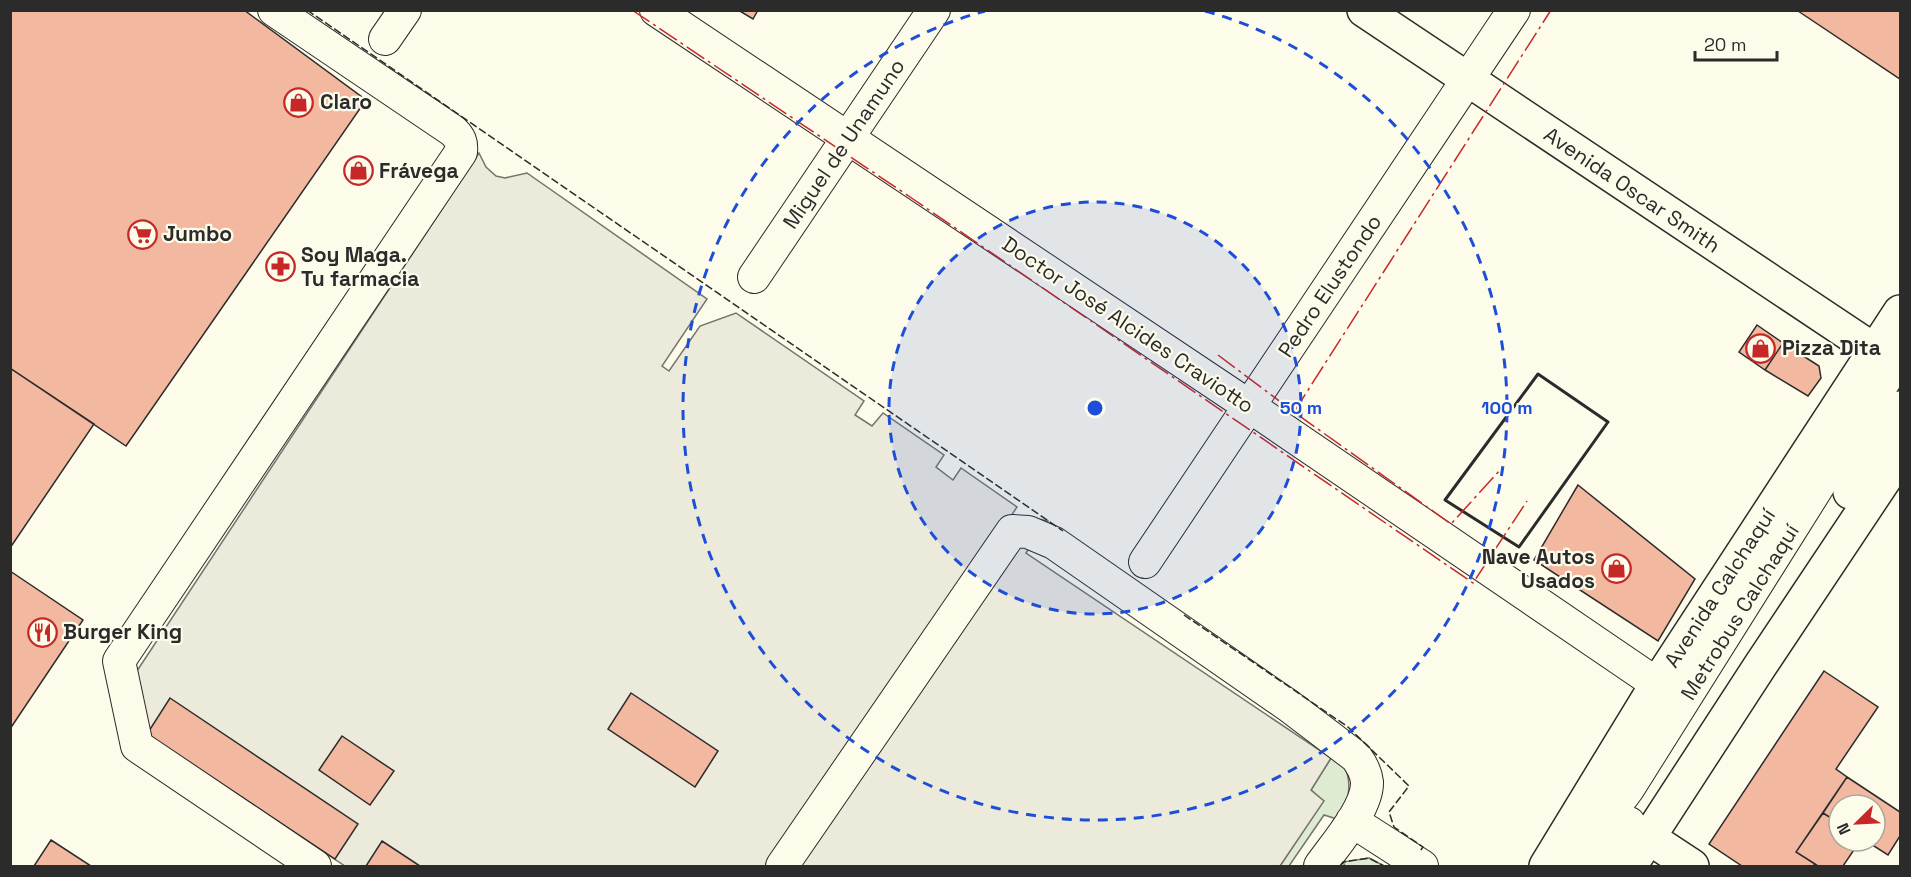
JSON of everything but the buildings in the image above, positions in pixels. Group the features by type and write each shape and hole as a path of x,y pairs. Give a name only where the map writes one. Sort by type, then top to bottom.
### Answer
{"main road":[{"name":"Avenida Oscar Smith","path":"1364,10 1894,366"},
{"name":"Avenida Calchaquí","path":"1630,867 1617,821 1657,684 1894,366 1900,312"},
{"path":"1760,666 1824,534 1896,420 1900,408"},
{"name":"Avenida Calchaquí","path":"1546,867 1617,821 1760,666 1896,472"},
{"path":"1617,821 1692,867"}],"street":[{"path":"274,10 453,131 459,137 462,145 460,152 119,661 136,746 315,867"},
{"path":"385,39 405,10"},
{"name":"Doctor José Alcides Craviotto","path":"656,10 1249,406 1657,684"},
{"name":"Miguel de Unamuno","path":"754,277 934,10"},
{"name":"Pedro Elustondo","path":"1145,562 1514,10"},
{"name":"Metrobus Calchaquí","path":"1604,867 1628,789 1894,366"},
{"path":"782,867 1012,531 1028,532 1054,543 1289,706 1356,757 1364,768 1367,785 1363,801 1320,867"},
{"path":"1352,821 1422,867"},
{"name":"Metrobus Calchaquí","path":"1578,867 1617,821"}],"green space":[{"path":"1333,755 1347,772 1349,786 1347,801 1340,820 1324,815 1289,866 1280,866 1323,801 1311,790"},
{"path":"1369,858 1384,866 1345,866 1343,862"}],"shaded area":[{"path":"479,153 486,167 496,176 505,178 527,173 707,299 662,366 669,371 700,326 736,313 864,401 855,415 872,426 883,413 944,455 936,467 953,480 961,468 1017,507 1009,519 1028,517 1048,521 1026,553 1331,758 1311,790 1324,801 1280,866 345,866 142,731 131,680"}],"fence":[{"path":"307,10 1063,531"},
{"path":"1184,615 1348,727 1409,786 1389,812 1394,827 1423,847 1420,851"},
{"path":"1340,866 1343,862 1369,858 1384,866"}],"wall":[{"path":"1538,374 1608,422 1519,547 1445,500 1538,374"}],"power":[{"path":"632,10 913,199 1473,583 1527,501"},
{"path":"1294,412 1551,10"},
{"path":"1218,355 1451,524 1500,470"}],"place":[{"name":"Claro","path":"299,102"},
{"name":"Frávega","path":"358,171"},
{"name":"Jumbo","path":"142,234"},
{"name":"Soy Maga. Tu farmacia","path":"280,267"},
{"name":"Pizza Dita","path":"1761,348"},
{"name":"Nave Autos Usados","path":"1616,569"},
{"name":"Burger King","path":"42,632"}]}
